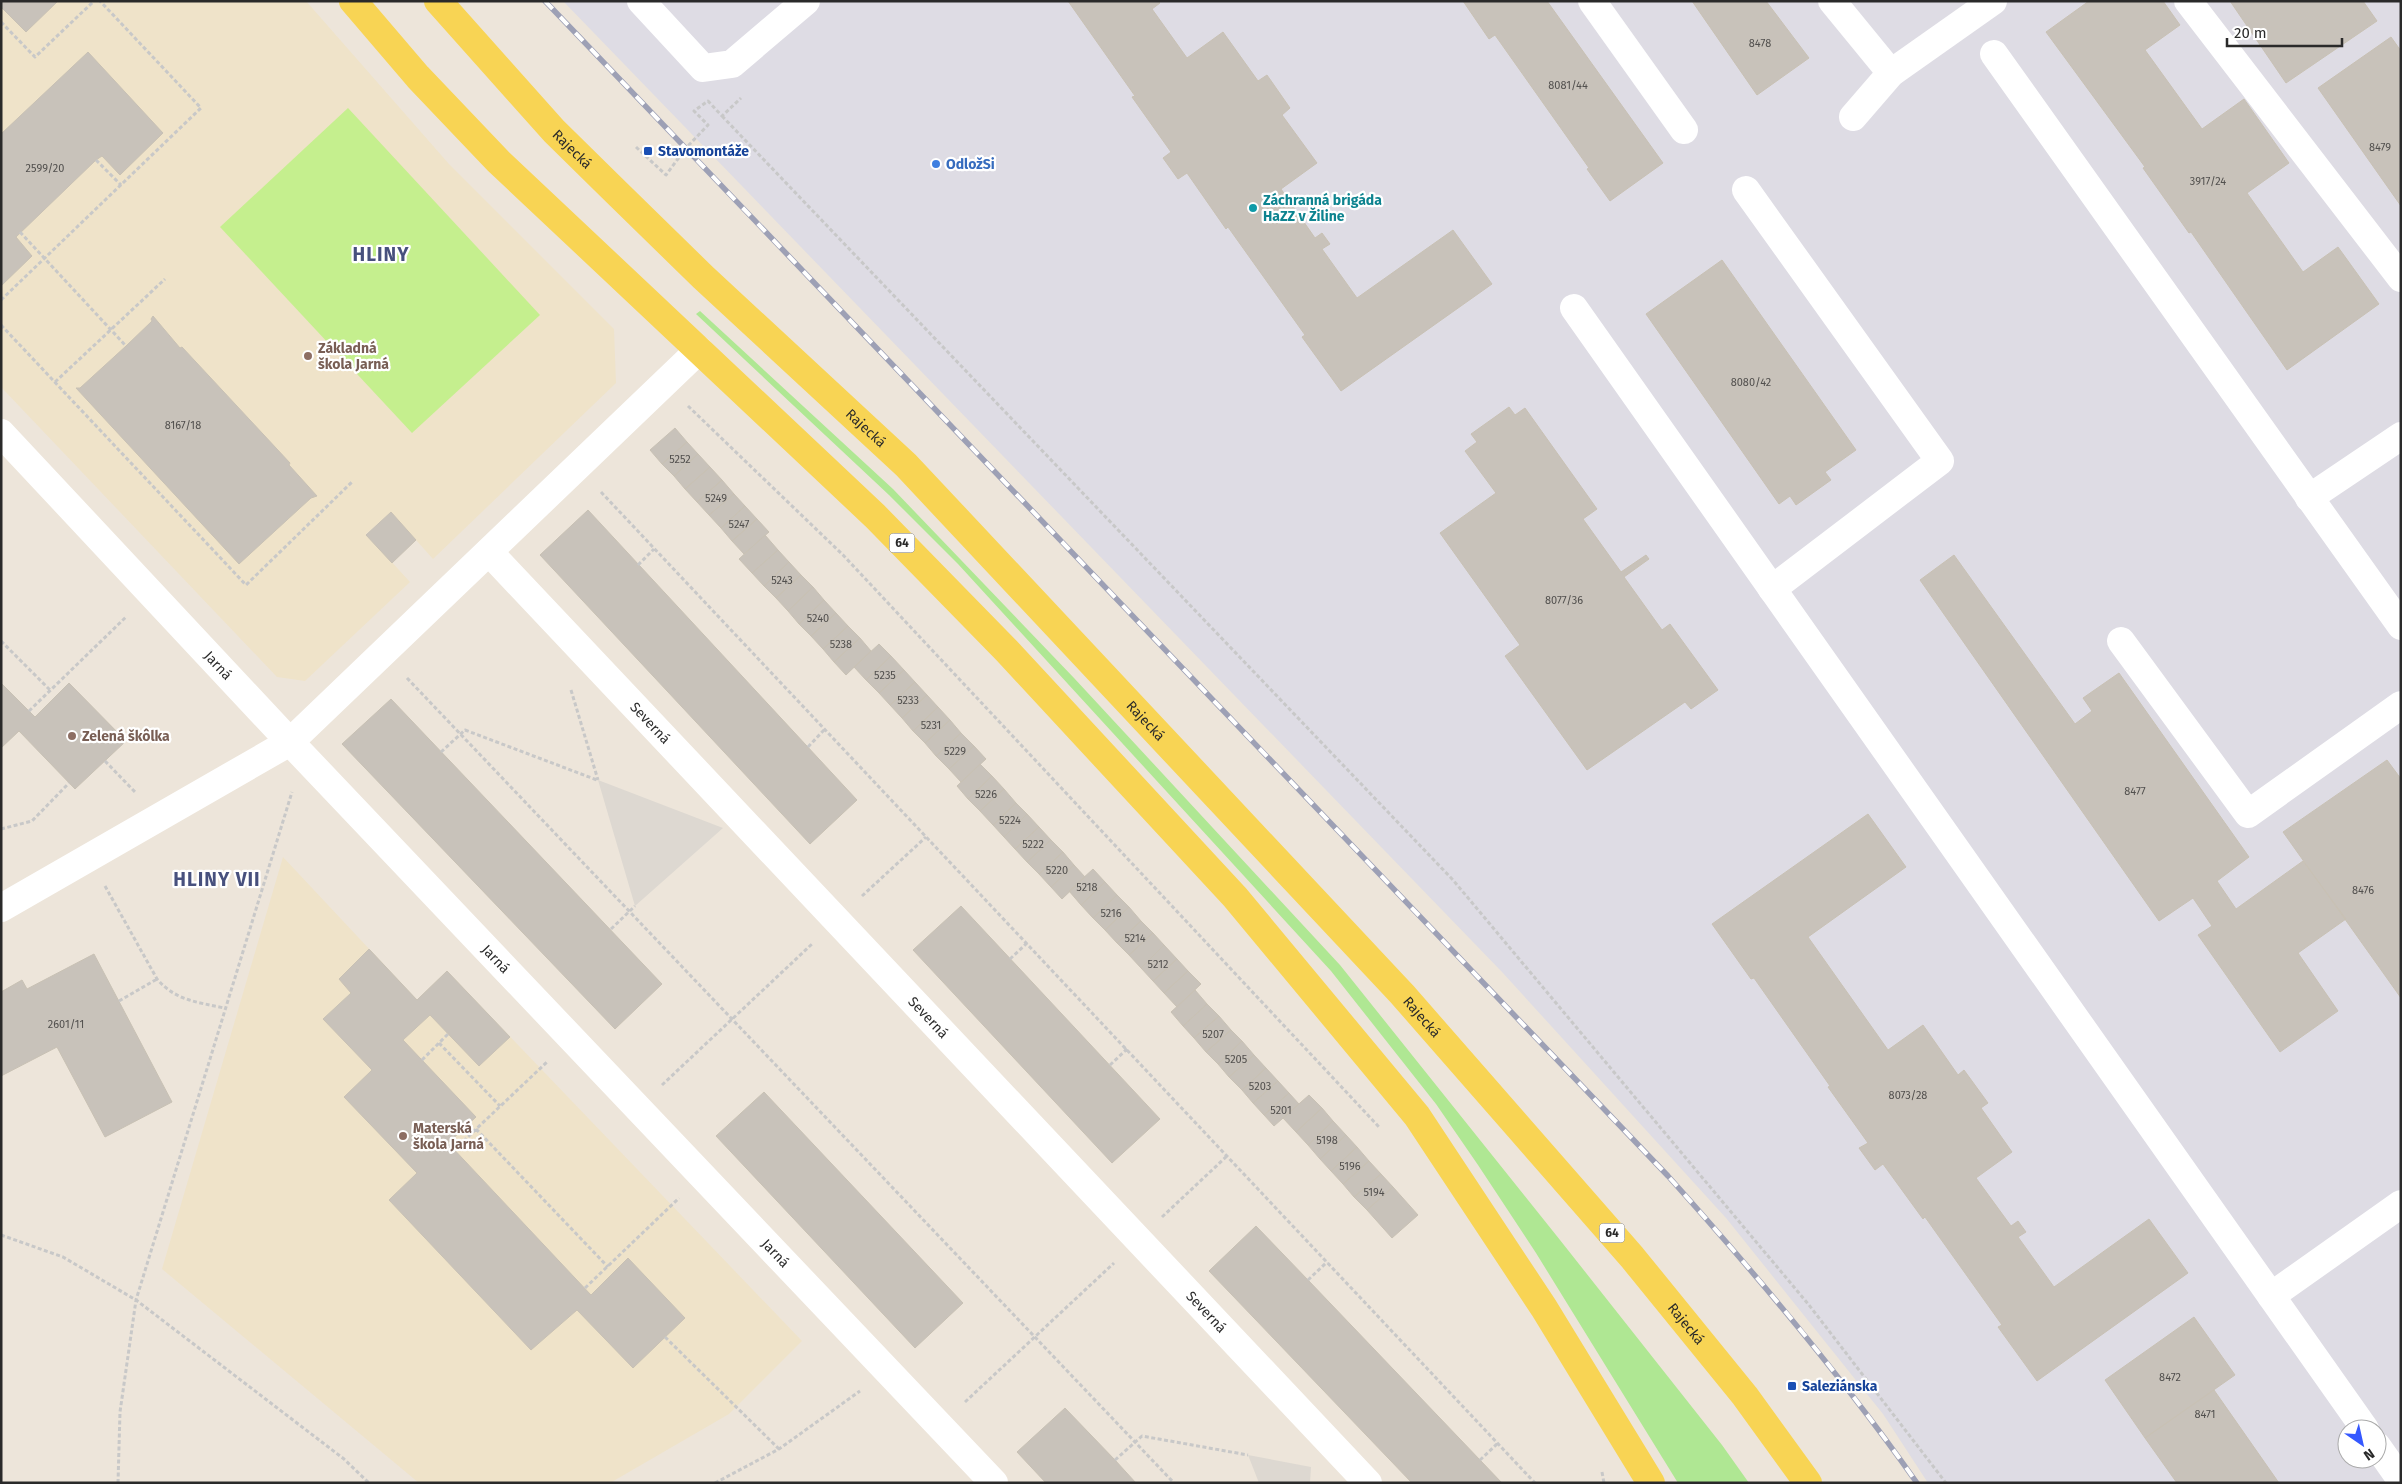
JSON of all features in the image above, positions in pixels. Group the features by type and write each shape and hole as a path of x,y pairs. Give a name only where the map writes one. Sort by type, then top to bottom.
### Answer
{"main road":[{"name":"64","path":"353,1 418,77 498,161 903,544 1007,651 1236,897 1417,1116 1544,1308 1640,1476"},
{"name":"Rajecká","path":"438,1 554,131 703,277 906,465 1402,994 1632,1257 1746,1396 1808,1483"}],"street":[{"path":"641,1 703,68 732,64 806,1"},
{"path":"1592,1 1684,130"},
{"path":"1832,1 1891,73"},
{"path":"1853,117 1891,73 1993,1"},
{"path":"2188,1 2401,278"},
{"path":"1994,54 2401,626"},
{"path":"1746,190 1940,462 1772,589"},
{"path":"1574,308 2358,1419"},
{"path":"1,908 290,742 699,350"},
{"name":"Jarná","path":"1,433 290,742 994,1483"},
{"path":"2309,498 2401,436"},
{"name":"Severná","path":"489,552 1368,1483"},
{"path":"2121,641 2248,814 2401,705"},
{"path":"2271,1296 2401,1204"},
{"path":"2387,1460 2401,1480"}],"path":[{"path":"1,22 35,57 94,1"},
{"path":"1,300 201,108 100,1"},
{"path":"722,116 748,92"},
{"path":"636,147 666,175 686,148 708,125 694,112 708,100 1453,880 1809,1305 1946,1483"},
{"path":"96,160 121,185"},
{"path":"20,232 126,346"},
{"path":"55,382 165,279"},
{"path":"1,325 246,585 353,481"},
{"path":"694,412 843,555 1381,1130"},
{"path":"594,484 824,730 1128,1048 1535,1483"},
{"path":"638,565 654,549"},
{"path":"29,711 131,611"},
{"path":"1,641 50,690"},
{"path":"401,671 1174,1483"},
{"path":"441,752 465,730 598,780"},
{"path":"808,747 824,730"},
{"path":"105,761 142,800"},
{"path":"1,829 32,821 69,783"},
{"path":"118,1483 120,1412 136,1300 224,1008 294,785"},
{"path":"638,1108 926,837"},
{"path":"102,882 157,979 167,991 181,997 224,1008"},
{"path":"611,929 635,906"},
{"path":"1010,959 1027,943"},
{"path":"119,1001 157,979"},
{"path":"422,1060 448,1034"},
{"path":"454,1150 572,1038"},
{"path":"439,1043 500,1106"},
{"path":"1110,1065 1128,1048"},
{"path":"476,1129 608,1266"},
{"path":"940,1426 1227,1156"},
{"path":"585,1288 702,1176"},
{"path":"1,1235 63,1257 136,1300 344,1459 369,1483"},
{"path":"1308,1280 1327,1262"},
{"path":"665,1337 779,1449"},
{"path":"715,1483 779,1449 861,1390 886,1368"},
{"path":"1115,1460 1142,1436 1248,1455"},
{"path":"1480,1460 1498,1443"},
{"path":"1602,1467 1604,1483"}],"shaded area":[{"name":"Základná škola Jarná","path":"1,1 306,1 449,164 614,329 616,383 433,559 391,512 366,534 410,582 305,681 277,677 1,387"},
{"path":"563,1 2401,1 2401,1483 1928,1483 1883,1414 1726,1218 1502,972"},
{"path":"598,780 723,828 635,906"},
{"name":"Materská škola Jarná","path":"283,857 417,1000 447,971 802,1341 729,1414 610,1483 419,1483 162,1269"},
{"path":"1248,1455 1311,1467 1310,1483 1259,1483"}],"green space":[{"path":"348,108 540,315 412,433 220,227"},
{"path":"700,311 893,489 1074,678 1340,965 1722,1445 1749,1483 1678,1483 1536,1253 1478,1165 1436,1104 1331,971 958,564 889,495 696,314"}],"building":[{"path":"1,1 58,1 26,32 1,7"},
{"name":"Záchranná brigáda HaZZ v Žiline","path":"1068,1 1158,1 1160,3 1152,9 1187,58 1223,32 1258,81 1267,75 1290,108 1282,115 1317,163 1281,189 1315,238 1322,233 1330,244 1322,249 1357,298 1453,230 1492,284 1341,391 1302,337 1305,335 1187,173 1178,179 1163,158 1171,152 1132,97 1135,96"},
{"path":"1463,1 1547,1 1663,163 1610,201 1587,169 1589,168 1495,35 1489,39"},
{"path":"1692,1 1766,1 1809,58 1757,95"},
{"path":"2089,1 2163,1 2180,25 2145,50 2202,129 2244,99 2289,163 2247,193 2303,272 2338,247 2379,304 2287,370 2191,232 2189,233 2143,168 2145,167 2046,32"},
{"path":"2230,1 2363,1 2377,21 2286,83"},
{"path":"2391,37 2401,51 2401,206 2318,88"},
{"path":"88,52 163,133 120,175 102,156 96,160 16,237 32,256 1,286 1,134"},
{"path":"1722,260 1856,450 1825,472 1831,480 1796,505 1790,496 1779,504 1646,314"},
{"path":"153,316 180,348 182,347 290,463 289,465 317,496 311,498 239,564 76,388 80,388 126,346 152,321"},
{"path":"1509,407 1515,415 1525,408 1597,509 1583,519 1621,572 1646,555 1649,559 1624,577 1662,630 1670,624 1718,690 1691,709 1685,702 1587,770 1505,656 1520,645 1440,533 1496,493 1465,451 1477,442 1471,434"},
{"path":"675,428 687,442 662,464 650,450"},
{"path":"687,442 698,454 674,476 662,464"},
{"path":"698,454 710,467 685,489 674,476"},
{"path":"710,467 722,480 697,502 685,489"},
{"path":"722,480 734,494 709,515 697,502"},
{"path":"734,494 745,506 721,528 709,515"},
{"path":"745,506 757,519 732,541 721,528"},
{"path":"588,510 857,800 810,844 540,555"},
{"path":"391,512 416,540 392,563 366,535"},
{"path":"757,519 769,532 744,554 732,541"},
{"path":"765,535 778,550 752,573 739,559"},
{"path":"778,550 789,562 764,586 752,573"},
{"path":"1954,555 2075,724 2092,711 2083,698 2119,673 2249,857 2217,881 2236,909 2303,861 2346,919 2298,953 2338,1011 2280,1052 2198,935 2212,926 2193,898 2159,921 1920,580"},
{"path":"789,562 801,575 776,598 764,586"},
{"path":"801,575 813,587 788,611 776,598"},
{"path":"813,587 824,600 799,624 788,611"},
{"path":"824,600 836,613 811,636 799,624"},
{"path":"836,613 848,626 823,649 811,636"},
{"path":"848,626 860,638 834,662 823,649"},
{"path":"860,638 871,651 846,675 834,662"},
{"path":"879,644 891,656 866,680 854,667"},
{"path":"891,656 904,670 879,693 866,680"},
{"path":"904,670 915,682 890,705 879,693"},
{"path":"915,682 927,695 902,718 890,705"},
{"name":"Zelená škôlka","path":"1,683 35,717 69,683 126,741 75,789 19,731 1,748"},
{"path":"927,695 938,707 913,731 902,718"},
{"path":"391,699 662,984 615,1029 342,744"},
{"path":"938,707 950,720 925,743 913,731"},
{"path":"950,720 961,733 936,756 925,743"},
{"path":"961,733 974,746 949,769 936,756"},
{"path":"974,746 986,759 961,782 949,769"},
{"path":"2387,760 2401,779 2401,998 2283,832"},
{"path":"980,764 992,776 968,799 957,786"},
{"path":"992,776 1004,789 980,811 968,799"},
{"path":"1004,789 1016,803 993,825 980,811"},
{"path":"1016,803 1027,814 1004,837 993,825"},
{"path":"1027,814 1039,827 1015,849 1004,837"},
{"path":"1868,814 1906,867 1808,937 1888,1050 1923,1025 1958,1075 1964,1070 1988,1103 1981,1108 2012,1152 1976,1178 2011,1226 2018,1221 2026,1232 2018,1237 2054,1287 2149,1219 2188,1273 2037,1381 1998,1327 2002,1325 1925,1217 1923,1219 1883,1164 1875,1170 1859,1148 1868,1143 1754,978 1751,979 1712,924"},
{"path":"1039,827 1051,840 1027,862 1015,849"},
{"path":"1051,840 1063,852 1039,874 1027,862"},
{"path":"1063,852 1074,865 1051,887 1039,874"},
{"path":"1074,865 1085,877 1062,899 1051,887"},
{"path":"1093,869 1105,882 1081,905 1069,891"},
{"path":"1105,882 1117,895 1093,918 1081,905"},
{"path":"1117,895 1129,907 1105,930 1093,918"},
{"path":"961,906 1160,1119 1112,1163 913,950"},
{"path":"1129,907 1141,921 1117,943 1105,930"},
{"path":"1141,921 1153,933 1129,955 1117,943"},
{"path":"1153,933 1164,945 1141,968 1129,955"},
{"path":"1164,945 1177,959 1153,981 1141,968"},
{"path":"369,949 417,1000 447,971 510,1037 479,1066 430,1015 403,1040 476,1117 448,1143 591,1295 628,1258 685,1318 633,1368 577,1310 531,1350 389,1200 417,1173 344,1097 372,1070 323,1019 351,993 339,979"},
{"path":"94,954 172,1102 105,1137 57,1047 1,1076 1,992 22,980 27,989"},
{"path":"1177,959 1188,971 1164,993 1153,981"},
{"path":"1188,971 1201,984 1177,1007 1164,993"},
{"path":"1195,990 1207,1004 1183,1026 1171,1012"},
{"path":"1207,1004 1219,1016 1194,1038 1183,1026"},
{"path":"1219,1016 1231,1030 1206,1052 1194,1038"},
{"path":"1231,1030 1242,1041 1218,1064 1206,1052"},
{"path":"1242,1041 1254,1055 1229,1077 1218,1064"},
{"path":"1254,1055 1266,1068 1242,1090 1229,1077"},
{"path":"1266,1068 1278,1081 1253,1103 1242,1090"},
{"path":"1278,1081 1289,1093 1264,1115 1253,1103"},
{"path":"764,1092 963,1303 915,1348 716,1136"},
{"path":"1289,1093 1299,1104 1274,1126 1264,1115"},
{"path":"1309,1095 1322,1108 1296,1132 1283,1118"},
{"path":"1322,1108 1333,1121 1308,1145 1296,1132"},
{"path":"1333,1121 1346,1135 1320,1159 1308,1145"},
{"path":"1346,1135 1357,1147 1331,1171 1320,1159"},
{"path":"1357,1147 1369,1161 1343,1184 1331,1171"},
{"path":"1369,1161 1381,1174 1354,1197 1343,1184"},
{"path":"1381,1174 1393,1187 1367,1210 1354,1197"},
{"path":"1393,1187 1418,1215 1392,1238 1367,1210"},
{"path":"1256,1226 1502,1483 1412,1483 1209,1271"},
{"path":"2194,1317 2235,1375 2145,1438 2105,1380"},
{"path":"2214,1390 2279,1483 2177,1483 2145,1438"},
{"path":"1065,1408 1136,1483 1046,1483 1017,1452"}],"railway":[{"path":"545,1 1668,1176 1733,1250 1828,1364 1917,1483"}],"place":[{"name":"Stavomontáže","path":"648,151"},
{"name":"OdložSi","path":"936,164"},
{"name":"Záchranná brigáda HaZZ v Žiline","path":"1253,208"},
{"name":"Základná škola Jarná","path":"308,356"},
{"name":"Zelená škôlka","path":"72,736"},
{"name":"Materská škola Jarná","path":"403,1136"},
{"name":"Saleziánska","path":"1792,1386"}],"district":[{"name":"HLINY","path":"381,254"},
{"name":"HLINY VII","path":"217,879"}]}
